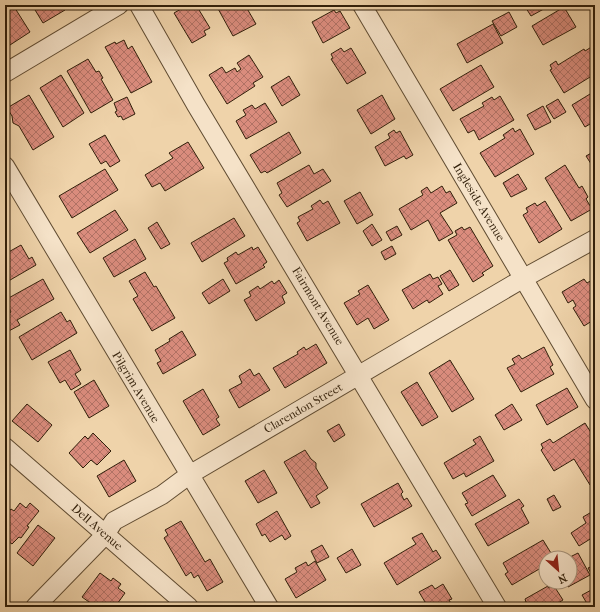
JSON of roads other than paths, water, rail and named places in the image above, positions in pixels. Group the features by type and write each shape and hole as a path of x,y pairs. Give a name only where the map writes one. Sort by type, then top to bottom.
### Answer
{"street":[{"path":"5,73 119,5"},
{"name":"Fairmont Avenue","path":"138,5 196,105 497,607"},
{"name":"Ingleside Avenue","path":"362,5 595,400"},
{"name":"Pilgrim Avenue","path":"5,166 269,607"},
{"name":"Clarendon Street","path":"35,607 106,535 114,521 162,495 189,475 524,278 595,239"},
{"name":"Dell Avenue","path":"5,447 189,607"}]}
